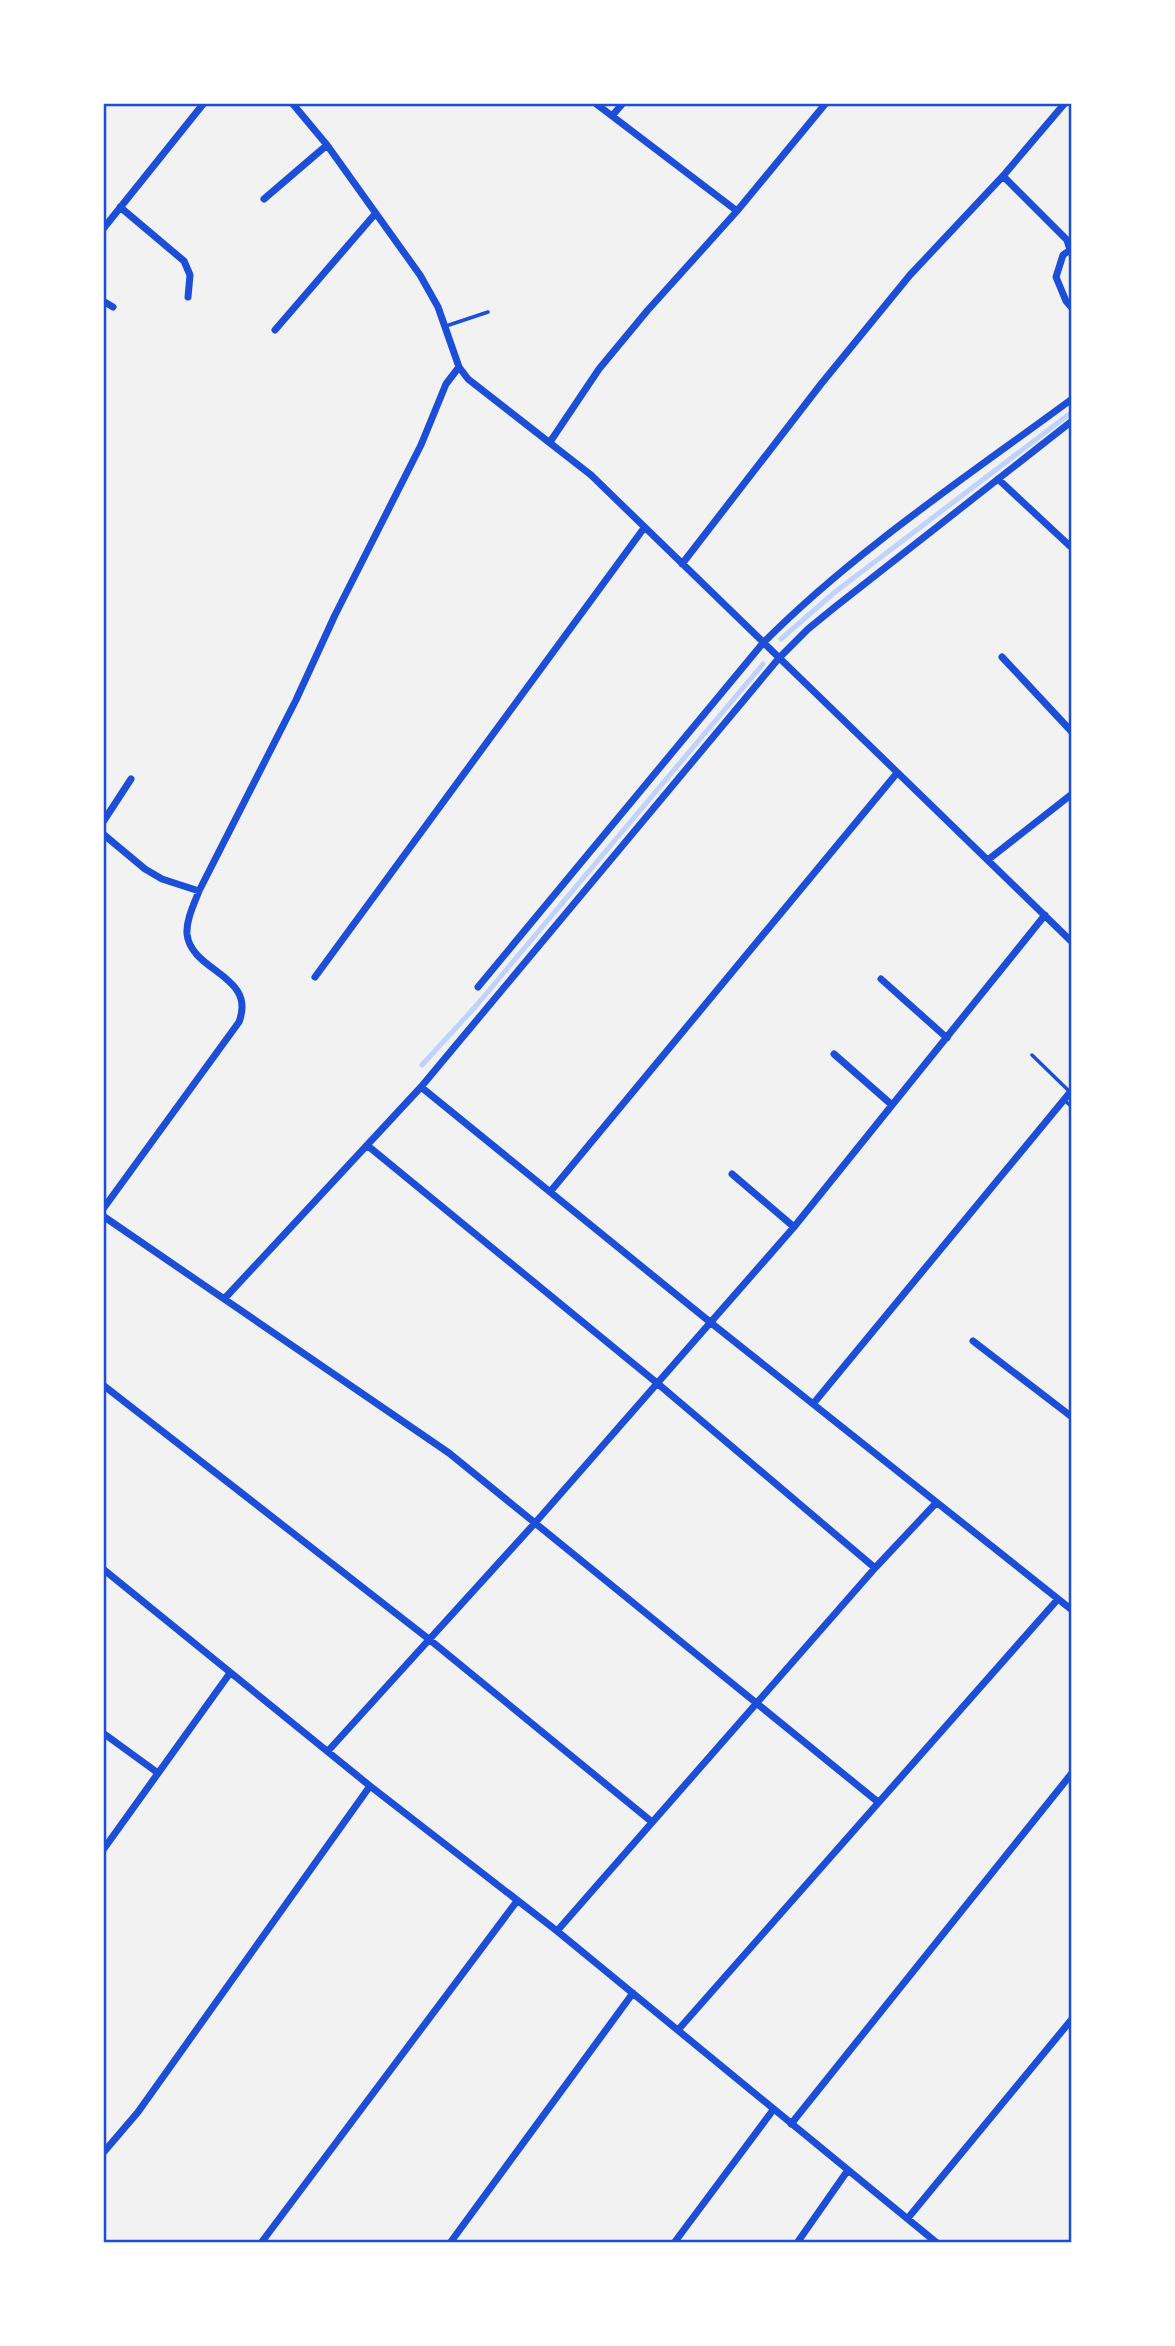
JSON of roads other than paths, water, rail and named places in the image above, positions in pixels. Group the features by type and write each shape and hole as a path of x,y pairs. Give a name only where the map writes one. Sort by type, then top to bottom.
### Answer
{"street":[{"path":"103,229 204,103"},
{"path":"292,103 327,145 426,283 446,326 459,367 481,390 591,475 1072,942"},
{"path":"595,103 737,211"},
{"path":"612,116 623,103"},
{"path":"550,442 599,369 737,211 826,103"},
{"path":"682,564 821,384 910,275 1003,176 1065,103"},
{"path":"264,199 327,145"},
{"path":"1003,176 1067,240 1071,250 1063,255 1056,277 1066,301 1072,308"},
{"path":"120,207 184,261 190,275 188,298"},
{"path":"275,330 375,214"},
{"path":"103,301 113,307"},
{"path":"103,1209 239,1022 243,1003 239,991 193,948 189,940 188,923 199,891 421,445 446,384 459,367"},
{"path":"478,987 763,643 798,609 878,543 1072,399"},
{"path":"225,1298 421,1087 779,658 817,621 1072,421"},
{"path":"998,479 1072,548"},
{"path":"315,977 644,528"},
{"path":"1002,657 1072,732"},
{"path":"550,1192 897,773"},
{"path":"103,822 131,779"},
{"path":"989,859 1072,794"},
{"path":"103,834 153,874 199,891"},
{"path":"328,1751 535,1523 793,1227 1045,915"},
{"path":"881,979 947,1038"},
{"path":"834,1054 892,1105"},
{"path":"421,1087 710,1322 1072,1610"},
{"path":"813,1404 1071,1091"},
{"path":"368,1146 657,1383 875,1568"},
{"path":"732,1174 793,1227"},
{"path":"103,1216 449,1453 878,1802"},
{"path":"973,1341 1072,1418"},
{"path":"103,1385 430,1640 652,1822"},
{"path":"557,1931 875,1568 936,1503"},
{"path":"103,1569 370,1786 557,1931 937,2243"},
{"path":"678,2030 1058,1599"},
{"path":"103,1850 230,1673"},
{"path":"103,1733 158,1773"},
{"path":"791,2124 1072,1773"},
{"path":"103,2152 138,2112 370,1786"},
{"path":"261,2243 517,1901"},
{"path":"450,2243 633,1993"},
{"path":"908,2218 1072,2019"},
{"path":"674,2243 773,2110"},
{"path":"797,2243 848,2170"}],"lane":[{"path":"446,326 488,312"},
{"path":"1032,1055 1071,1091"},
{"path":"1063,1100 1072,1107"}],"waterway":[{"path":"781,639 835,592 1072,412"},
{"path":"422,1065 475,1007 763,664"}]}
